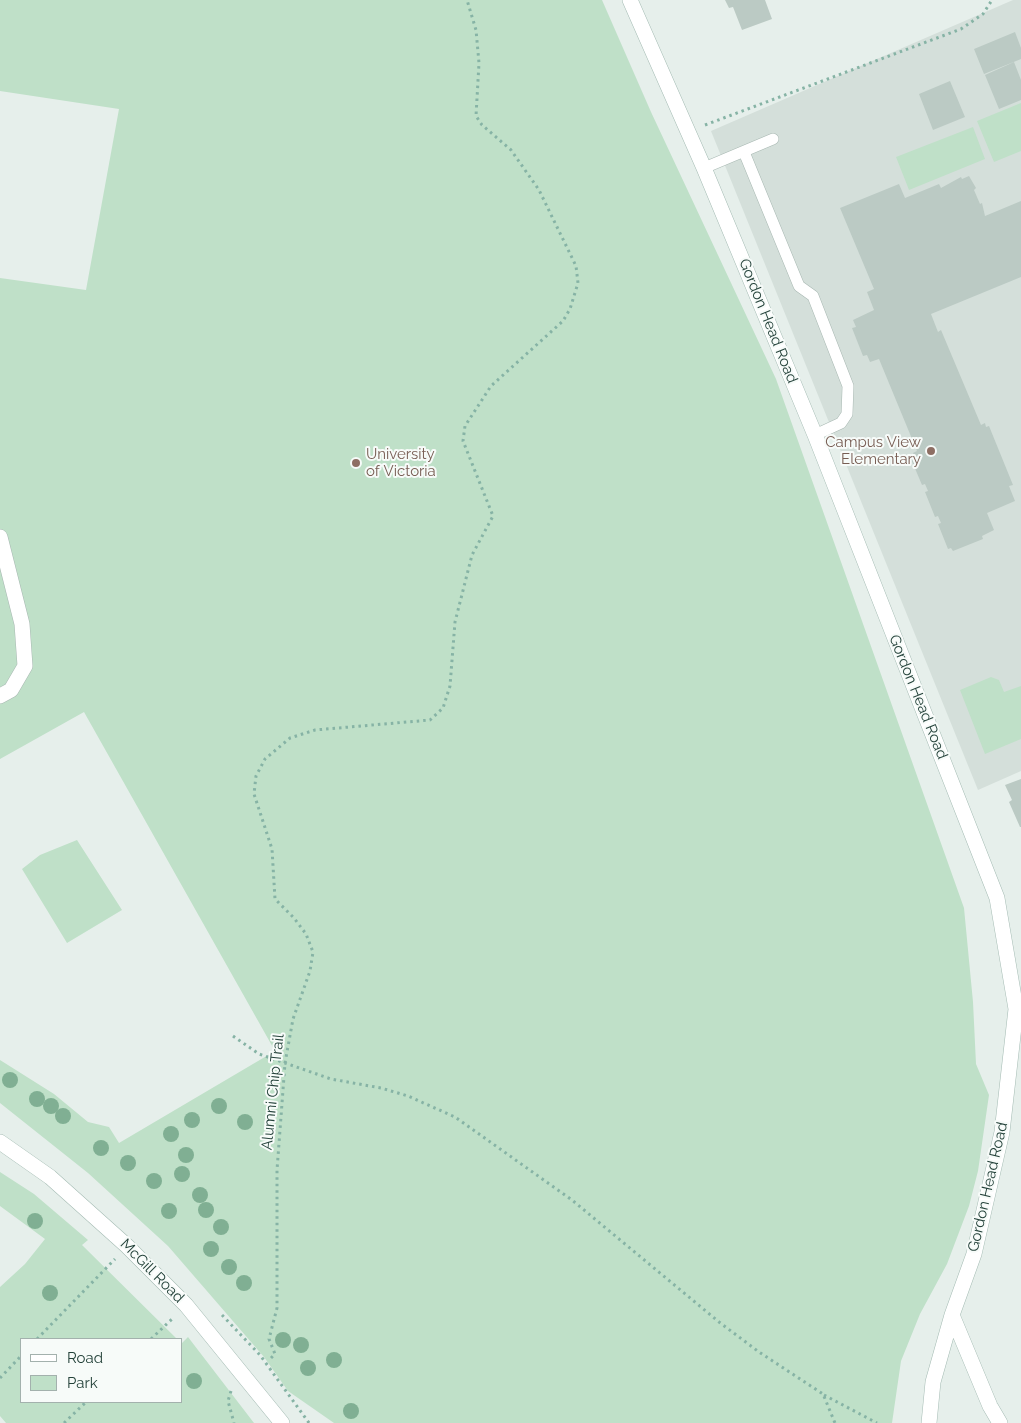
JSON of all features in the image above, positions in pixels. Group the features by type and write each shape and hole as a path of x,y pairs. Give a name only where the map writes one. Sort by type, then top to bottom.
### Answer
{"street":[{"name":"Gordon Head Road","path":"630,0 704,168 815,435 997,898 1016,1009 998,1153 974,1254 952,1314 933,1382 929,1423"},
{"path":"0,537 22,624 25,666 11,690 0,696"},
{"name":"McGill Road","path":"0,1142 50,1177 127,1246 186,1306 282,1423"},
{"path":"952,1314 990,1406 1000,1423"}],"lane":[{"path":"704,168 773,139"},
{"path":"744,152 799,286 813,296 848,386 847,414 841,423 815,435"}],"path":[{"name":"Alumni Chip Trail","path":"271,1358 275,1354 269,1338 277,1308 277,1170 285,1064 293,1019 310,971 313,952 306,934 294,918 275,899 272,849 254,794 256,776 265,759 290,738 315,730 430,720 443,708 450,686 455,622 472,555 493,516 463,441 465,426 491,386 563,321 570,309 578,283 576,266 539,190 511,150 482,125 476,116 475,100 479,62 476,30 467,0"},
{"path":"688,131 960,29 983,14 992,0"},
{"path":"233,1036 259,1054 285,1064 331,1079 381,1088 408,1096 455,1117 572,1200 718,1322 759,1352 823,1394 877,1423"},
{"path":"38,1338 127,1246"},
{"path":"152,1338 186,1306"},
{"path":"0,1378 20,1357"},
{"path":"234,1423 228,1402 230,1393 235,1387"},
{"path":"823,1394 835,1423"},
{"path":"64,1423 85,1403"}],"shaded area":[{"name":"Campus View Elementary","path":"1013,0 1021,0 1021,771 978,790 711,131"}],"green space":[{"name":"University of Victoria","path":"0,0 602,0 651,112 776,379 964,908 973,1002 976,1064 989,1095 978,1171 969,1206 947,1264 920,1314 901,1361 892,1423 334,1423 288,1391 264,1357 168,1246 88,1173 0,1103 0,1060 54,1094 88,1122 109,1127 119,1143 275,1051 84,712 0,759 0,278 86,290 119,109 0,91"},
{"path":"1021,103 1021,151 994,162 977,121"},
{"path":"973,127 985,159 909,190 896,157"},
{"path":"991,677 999,680 1004,692 1021,686 1021,739 985,754 960,690"},
{"path":"77,840 122,910 67,943 22,869 40,855"},
{"path":"0,1172 34,1194 88,1240 82,1245 176,1338 20,1338 20,1403 182,1403 182,1343 188,1337 254,1423 6,1423 0,1416 0,1287 25,1264 45,1239 0,1206"}],"building":[{"path":"725,0 765,0 772,19 742,30 733,7 729,8"},
{"path":"1015,32 1021,48 1021,59 984,74 974,49"},
{"path":"1014,62 1021,80 1021,100 999,109 985,75"},
{"path":"950,81 965,117 933,130 919,94"},
{"path":"969,176 976,188 974,190 980,204 982,203 985,216 1021,201 1021,277 931,314 938,332 941,330 981,425 985,423 986,427 989,426 1013,485 1009,486 1015,501 987,513 994,530 982,536 983,539 953,551 951,548 948,549 938,524 941,523 938,516 935,517 925,492 928,491 925,484 922,485 911,459 915,458 913,453 917,451 879,359 870,362 867,355 863,356 852,328 856,327 853,320 874,310 867,292 874,289 840,208 899,184 905,198 939,184 941,188 961,177 962,179"},
{"path":"1021,779 1020,827 1009,802 1012,800 1005,785"}],"place":[{"name":"Campus View Elementary","path":"931,451"},
{"name":"University of Victoria","path":"356,463"}]}
